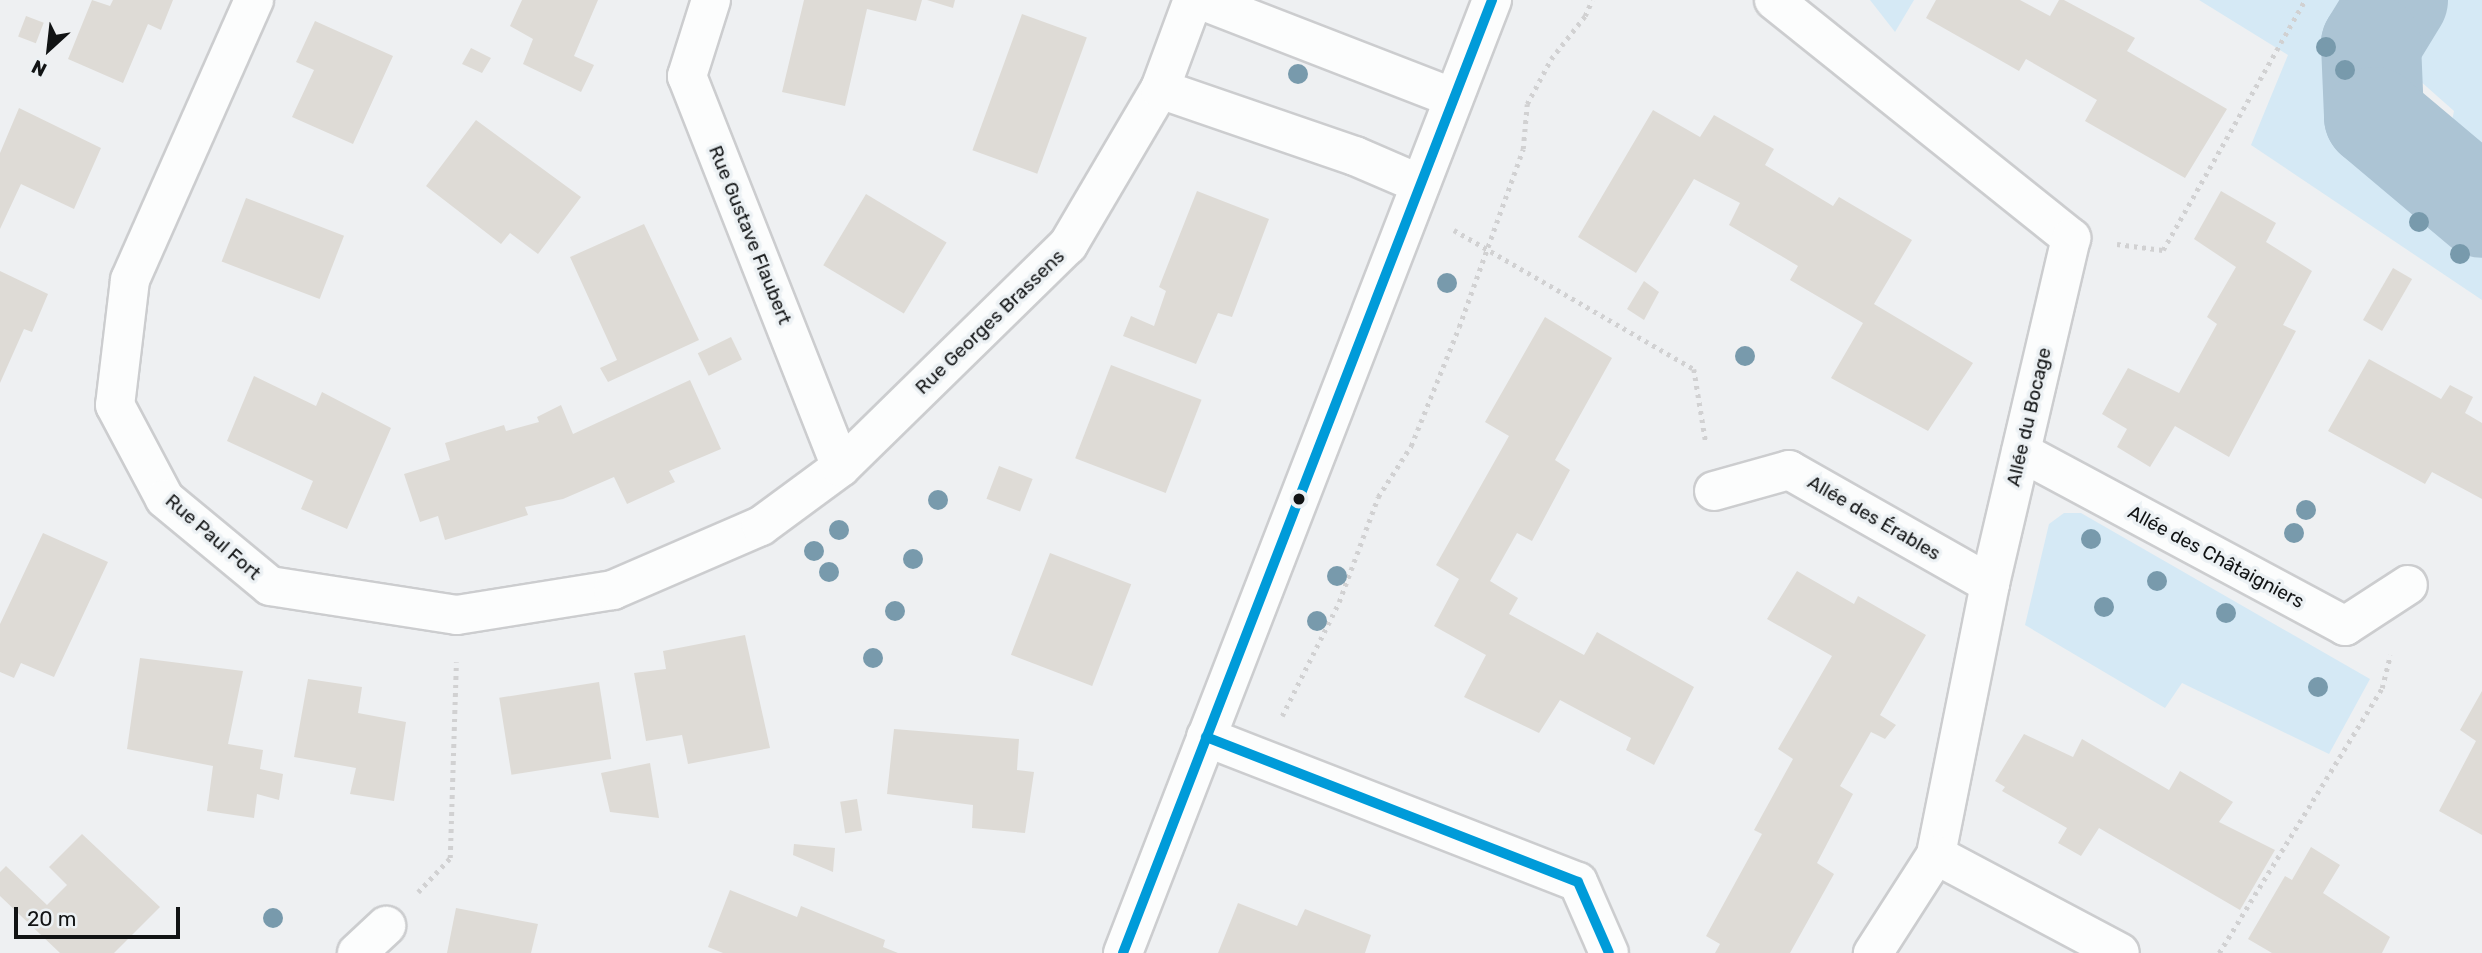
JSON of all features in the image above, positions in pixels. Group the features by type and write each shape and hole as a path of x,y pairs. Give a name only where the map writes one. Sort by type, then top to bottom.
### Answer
{"street":[{"name":"Rue Paul Fort","path":"254,0 130,280 115,405 165,499 270,586 457,615 613,590 761,526 841,467"},
{"name":"Rue Gustave Flaubert","path":"711,0 687,76 841,467"},
{"name":"Rue Georges Brassens","path":"841,467 1068,246 1160,89 1193,0"},
{"path":"1201,0 1454,98"},
{"path":"1123,953 1492,0"},
{"path":"1774,0 2071,238"},
{"path":"1160,89 1355,156 1415,194"},
{"name":"Allée du Bocage","path":"1873,953 1936,855 1990,584 2071,238"},
{"name":"Allée des Châtaigniers","path":"2021,452 2345,626 2408,584"},
{"name":"Allée des Érables","path":"1714,491 1789,470 1990,584"},
{"path":"1206,737 1578,882 1609,953"},
{"path":"1936,855 2120,953"},
{"path":"357,953 386,926"}],"path":[{"path":"1262,757 1339,602 1378,498 1411,446 1488,249 1523,149 1527,104 1550,59 1586,16 1592,0"},
{"path":"2071,238 2163,250 2305,0"},
{"path":"1415,194 1488,249 1694,369 1714,491"},
{"path":"2219,953 2382,688 2408,584"},
{"path":"450,858 457,615"}],"shaded area":[{"path":"1870,0 1914,0 1895,32"},
{"path":"2199,0 2355,0 2341,19 2325,82 2335,125 2482,242 2482,300 2251,145 2288,55"},
{"path":"2438,0 2482,0 2482,177 2446,150 2454,111 2401,64"},
{"path":"2064,513 2081,513 2370,679 2329,754 2182,683 2165,708 2025,625 2049,524"}],"building":[{"path":"92,0 110,6 113,0 173,0 161,30 148,24 123,83 68,59"},
{"path":"522,0 598,0 574,56 594,65 581,92 523,64 533,39 510,26"},
{"path":"804,0 922,0 916,21 867,9 845,106 782,92"},
{"path":"927,0 955,0 953,8"},
{"path":"1936,0 2020,0 2050,16 2059,0 2064,0 2135,38 2127,51 2227,109 2185,178 2085,121 2097,100 2026,59 2019,71 1926,18"},
{"path":"1022,14 1087,38 1037,174 972,150"},
{"path":"26,16 44,23 36,43 18,37"},
{"path":"315,21 393,56 353,144 292,117 314,70 296,62"},
{"path":"471,48 491,58 482,73 462,64"},
{"path":"19,108 101,148 74,209 21,184 0,229 0,153"},
{"path":"1653,110 1700,137 1714,115 1774,149 1765,165 1833,206 1839,197 1912,240 1874,304 1973,363 1928,431 1831,378 1863,323 1790,280 1798,266 1729,225 1740,203 1694,179 1636,273 1578,237"},
{"path":"476,120 581,197 538,254 510,233 501,244 426,186"},
{"path":"1197,191 1269,219 1232,317 1218,313 1196,364 1123,336 1131,316 1154,326 1166,291 1159,287"},
{"path":"2221,191 2276,223 2266,242 2312,271 2283,325 2296,331 2229,457 2175,426 2150,467 2117,447 2127,429 2102,414 2128,368 2179,393 2217,324 2207,317 2236,267 2194,239"},
{"path":"866,194 947,242 904,314 823,265"},
{"path":"246,198 344,236 320,299 222,261"},
{"path":"644,224 699,340 608,382 600,368 617,360 570,257"},
{"path":"2393,268 2412,279 2382,331 2363,320"},
{"path":"0,271 48,294 32,332 24,329 0,383"},
{"path":"1644,281 1659,292 1644,320 1627,309"},
{"path":"1545,317 1612,358 1555,460 1570,470 1532,541 1517,533 1490,581 1518,598 1509,614 1584,655 1597,632 1694,687 1654,765 1626,750 1631,738 1560,700 1539,733 1464,697 1486,655 1434,626 1459,579 1436,565 1509,436 1485,422"},
{"path":"731,337 742,359 709,376 698,353"},
{"path":"2369,359 2441,399 2450,385 2473,397 2465,413 2482,423 2482,499 2432,472 2425,484 2328,431"},
{"path":"1111,365 1202,400 1166,493 1075,458"},
{"path":"254,376 316,406 322,392 391,428 347,529 301,509 313,481 227,441"},
{"path":"690,380 721,449 669,471 675,482 627,504 614,477 563,499 525,507 528,515 445,540 438,516 420,522 404,474 450,460 445,443 504,425 506,431 539,422 537,417 561,405 573,434"},
{"path":"999,466 1033,479 1020,512 986,499"},
{"path":"43,533 108,562 54,677 21,663 14,678 0,672 0,624"},
{"path":"1050,553 1131,584 1092,686 1011,655"},
{"path":"1797,571 1854,604 1858,596 1926,635 1880,715 1896,725 1885,739 1871,732 1840,786 1853,794 1817,863 1834,874 1790,953 1715,953 1720,944 1706,936 1762,834 1754,830 1793,759 1778,749 1832,656 1767,619"},
{"path":"745,635 770,748 688,764 682,735 646,741 634,673 666,669 663,651"},
{"path":"140,658 243,671 228,744 263,750 260,769 283,774 279,800 257,794 254,818 207,811 213,766 127,749"},
{"path":"308,679 362,687 358,713 406,722 394,801 350,794 356,768 294,757"},
{"path":"599,682 611,759 511,775 499,698"},
{"path":"2482,691 2482,835 2439,811 2476,741 2460,730"},
{"path":"894,729 1019,739 1017,770 1034,772 1025,833 972,828 973,805 887,794"},
{"path":"2024,734 2073,757 2082,739 2169,790 2180,771 2233,802 2219,822 2275,850 2240,910 2099,828 2081,856 2058,843 2067,828 2002,791 2005,787 1995,781"},
{"path":"650,763 659,818 610,812 601,773"},
{"path":"857,799 862,831 845,833 840,802"},
{"path":"82,834 160,907 114,953 60,953 0,896 0,872 6,866 47,905 67,885 49,867"},
{"path":"794,844 835,848 833,872 793,855"},
{"path":"2311,847 2340,865 2323,893 2390,937 2382,953 2272,953 2248,939 2285,876 2292,880"},
{"path":"730,890 797,917 801,906 885,940 883,947 898,953 723,953 708,947"},
{"path":"1238,903 1297,926 1305,909 1371,935 1365,953 1218,953"},
{"path":"456,908 538,924 531,953 447,953"}],"waterway":[{"path":"2398,0 2371,44 2374,117 2482,208"}],"transit line":[{"path":"1123,953 1492,0"},
{"path":"1206,737 1578,882 1609,953"}]}
